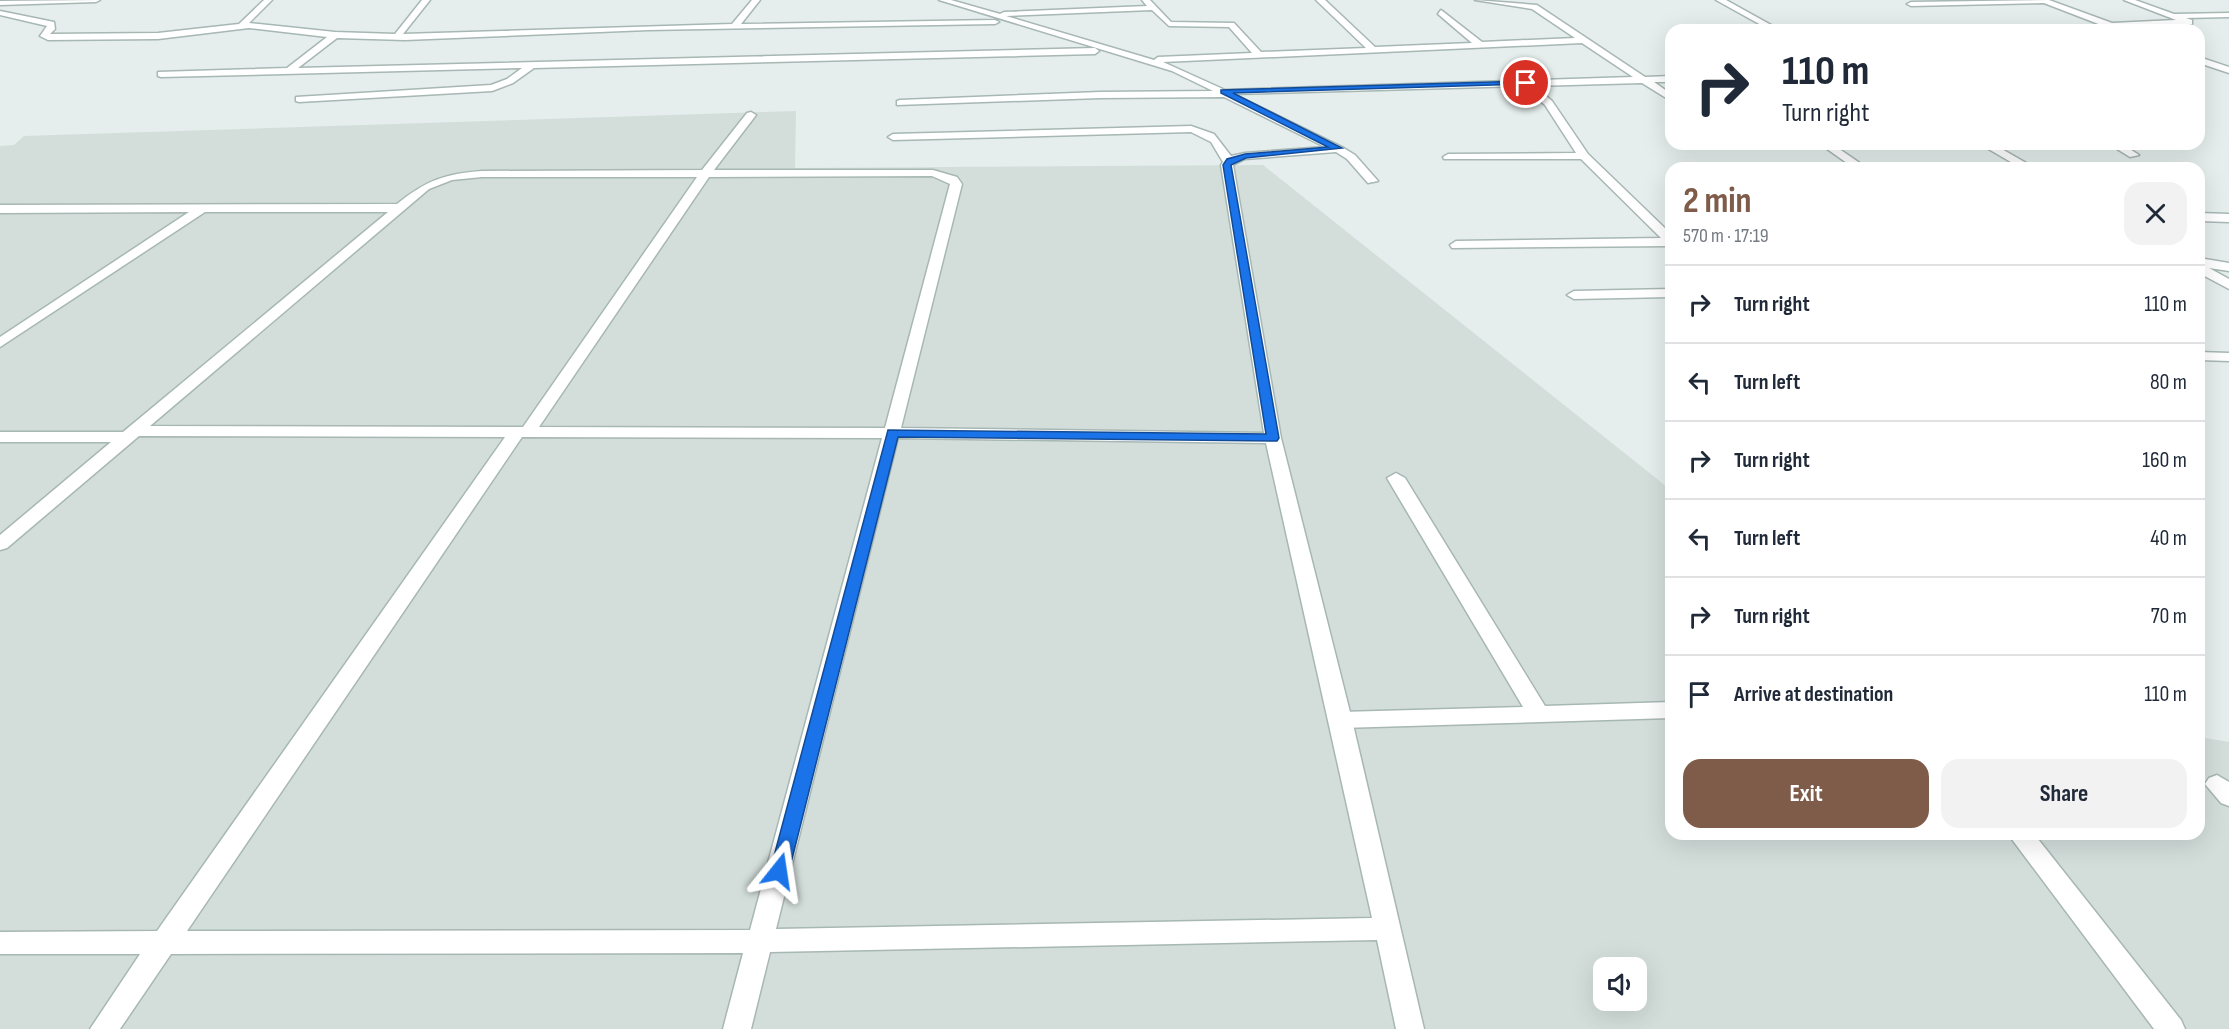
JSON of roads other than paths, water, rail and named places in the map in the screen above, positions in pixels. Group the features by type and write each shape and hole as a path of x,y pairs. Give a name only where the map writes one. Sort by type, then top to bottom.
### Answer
{"street":[{"path":"0,3 96,0"},
{"path":"248,26 242,23 268,0"},
{"path":"398,37 426,0"},
{"path":"734,27 756,0"},
{"path":"943,0 1150,60 1226,93 1338,148 1351,157 1372,181"},
{"path":"1146,0 1169,24 1231,25 1258,54"},
{"path":"1320,0 1371,48"},
{"path":"1479,0 1534,7 1665,94"},
{"path":"1720,0 1765,24"},
{"path":"2128,0 2189,22 2149,24"},
{"path":"1911,4 2043,1 2104,24"},
{"path":"987,14 1154,9"},
{"path":"1441,12 1479,44"},
{"path":"0,13 51,24 51,29 44,36 48,38 158,36 248,26 398,37 634,28 1013,22"},
{"path":"2173,16 2229,15"},
{"path":"290,70 334,34"},
{"path":"1150,60 1582,40"},
{"path":"161,75 1115,50"},
{"path":"2205,60 2229,59"},
{"path":"2205,62 2229,70"},
{"path":"299,99 492,88 510,81 533,64"},
{"path":"900,103 1665,79"},
{"path":"1526,83 1549,103 1584,156 1665,235"},
{"path":"104,1029 705,174 751,114"},
{"path":"893,137 1191,129 1209,133 1215,137 1228,162 1273,438 1341,720 1410,1029"},
{"path":"1228,162 1245,156 1338,148"},
{"path":"1834,150 1852,162"},
{"path":"1996,150 2018,162"},
{"path":"2125,150 2134,155"},
{"path":"1448,157 1584,156"},
{"path":"0,544 400,208 437,181 466,175 933,173 953,179 956,184 893,433 737,1029"},
{"path":"0,343 7,333 203,208"},
{"path":"0,209 400,208"},
{"path":"2205,217 2229,218"},
{"path":"1456,245 1665,241"},
{"path":"2205,267 2229,267"},
{"path":"2205,270 2229,285"},
{"path":"1574,295 1665,293"},
{"path":"2205,356 2229,357"},
{"path":"0,437 131,434 893,433 1273,438"},
{"path":"1396,478 1539,714"},
{"path":"1341,720 1665,710"},
{"path":"2025,840 2171,1029"},
{"path":"0,943 761,941 1387,929"}]}
